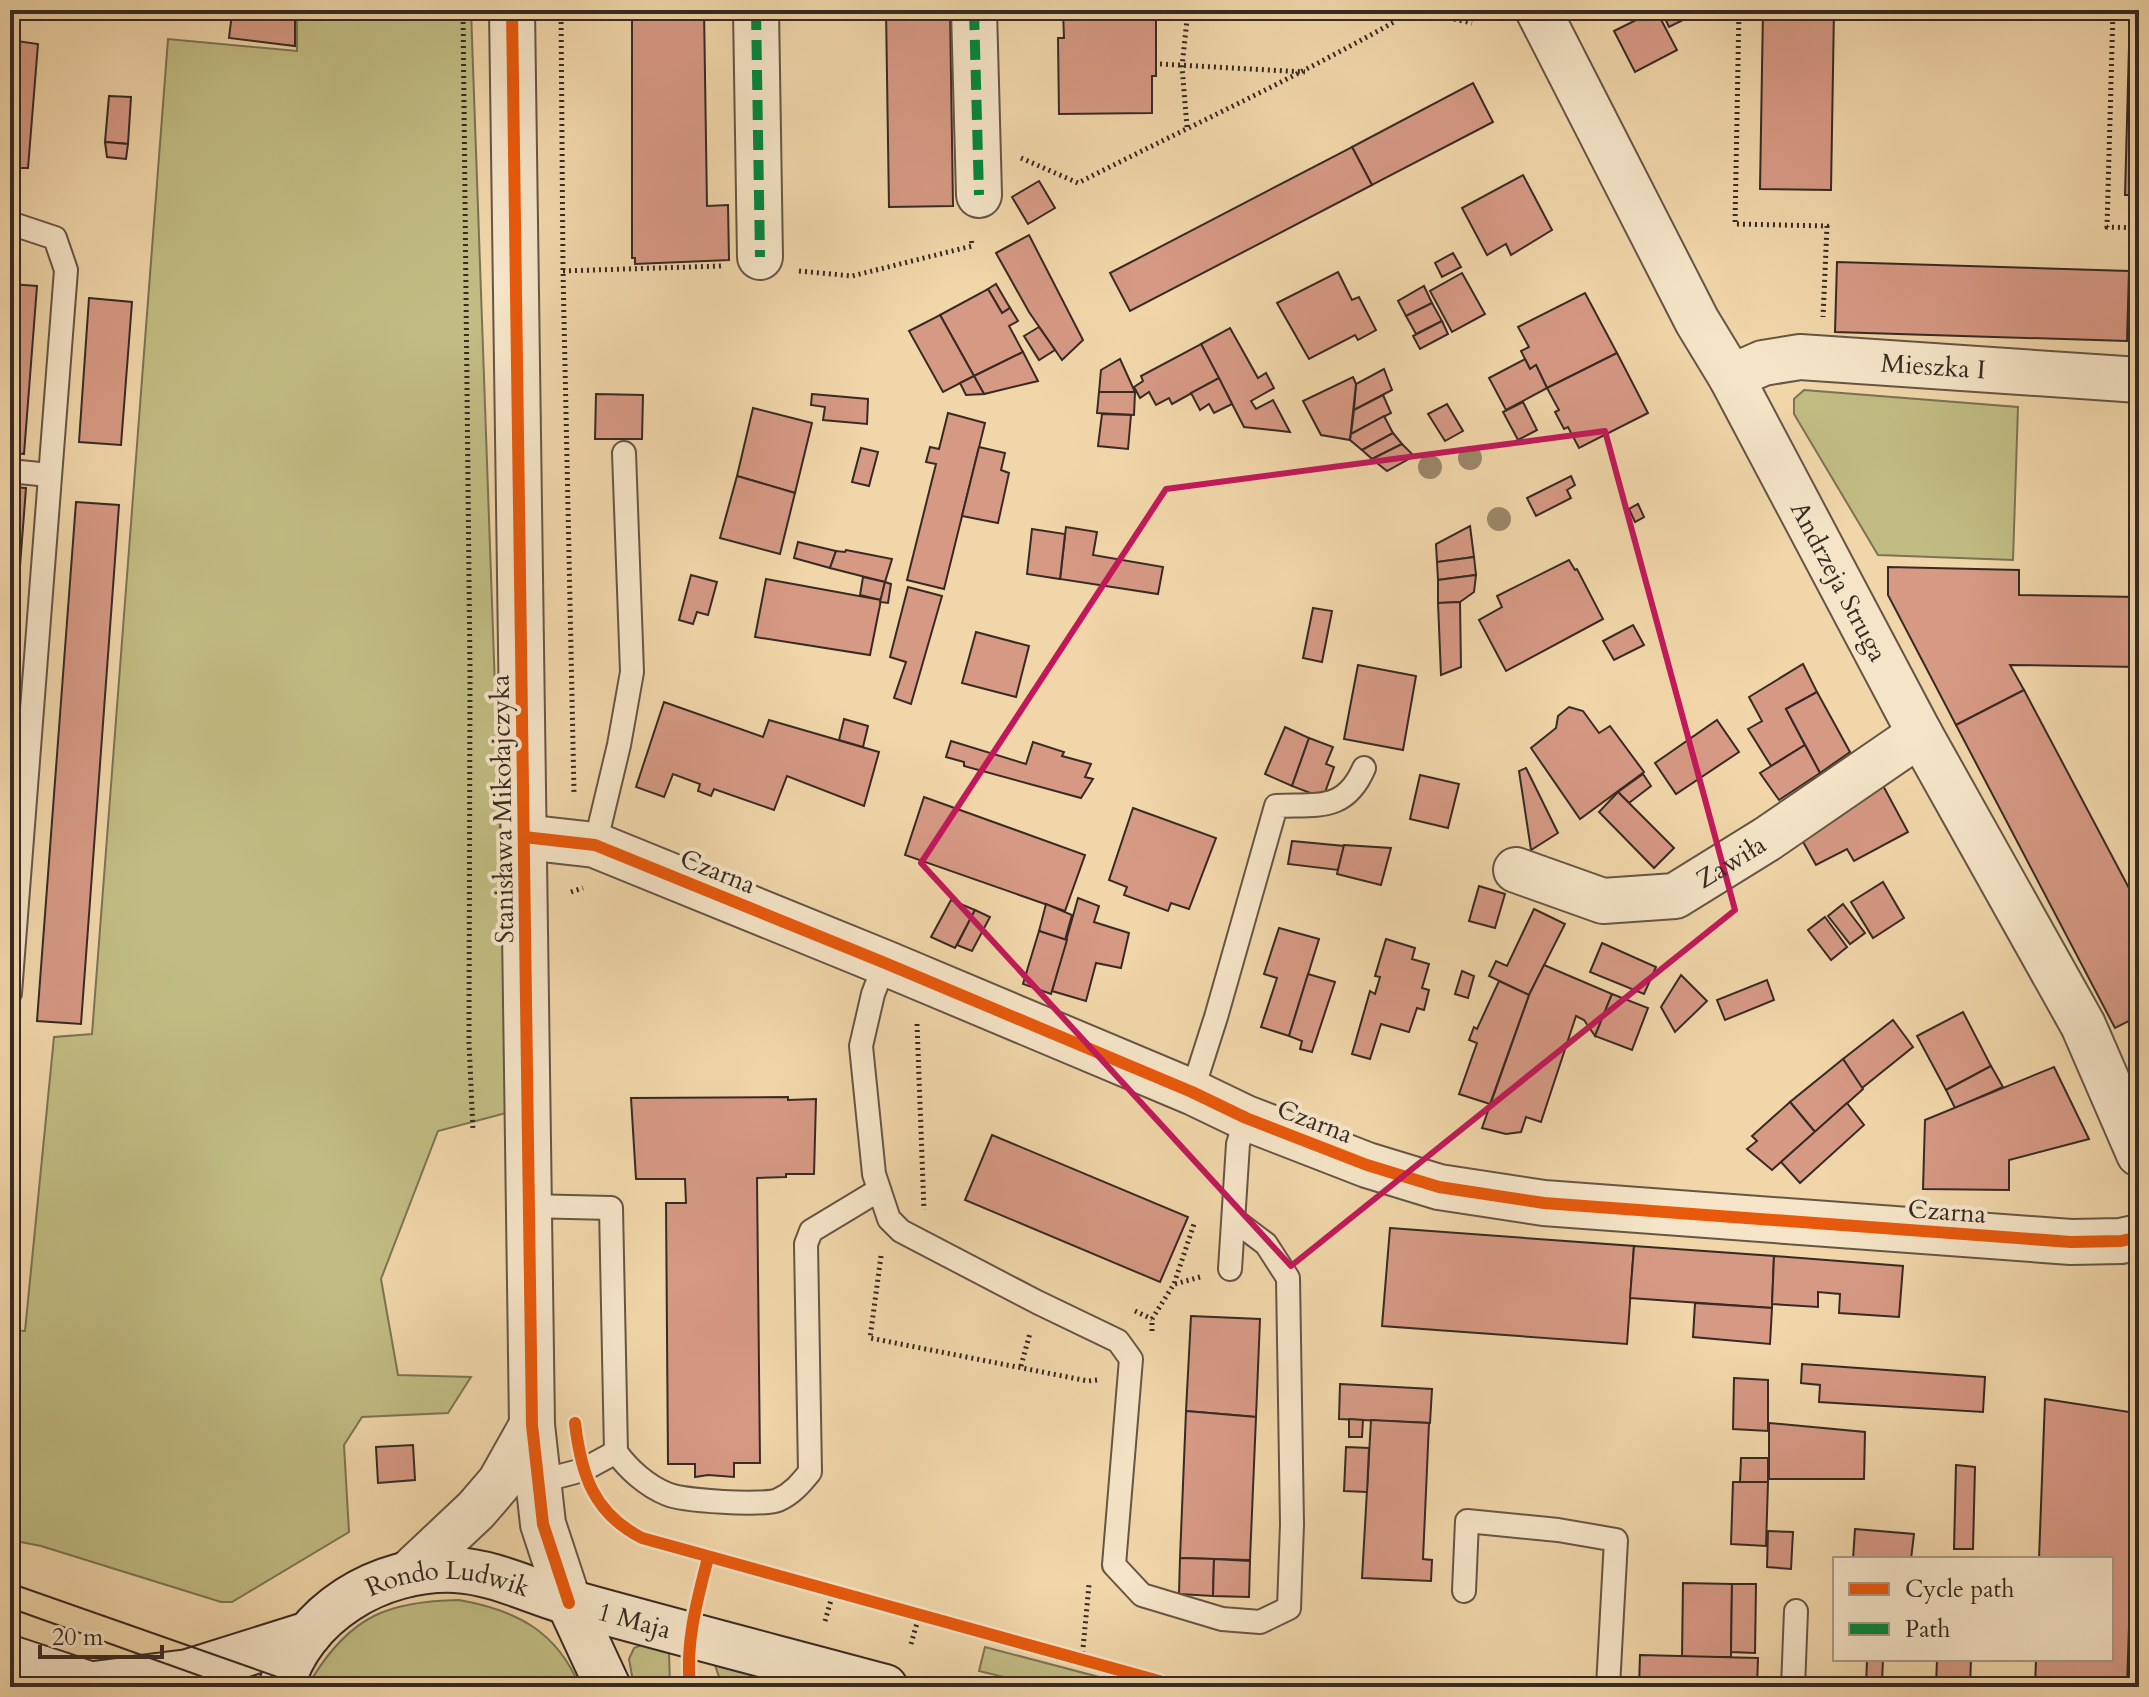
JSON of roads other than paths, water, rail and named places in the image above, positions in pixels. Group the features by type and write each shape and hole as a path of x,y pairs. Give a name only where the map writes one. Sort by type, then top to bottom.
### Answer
{"street":[{"name":"Stanisława Mikołajczyka","path":"512,10 532,1425 543,1524 569,1603"},
{"path":"756,10 760,257"},
{"path":"974,10 979,195"},
{"name":"Andrzeja Struga","path":"1538,10 1697,321 1731,377 1920,734 2083,1025 2139,1154"},
{"name":"Mieszka I","path":"1731,377 1763,363 1800,357 2139,380"},
{"name":"Zawiła","path":"1516,870 1603,901 1675,896 1767,839 1920,734"},
{"name":"Czarna","path":"524,837 595,845 885,963 1192,1092 1246,1118 1367,1165 1439,1187 1544,1203 2071,1242 2121,1241 2139,1237"},
{"path":"408,1574 476,1510 500,1482 532,1425"},
{"name":"Rondo Ludwik","path":"281,1687 294,1657 309,1634 329,1612 353,1595 379,1582 408,1574 456,1570 514,1582 569,1603 608,1687"},
{"name":"1 Maja","path":"569,1603 885,1687"},
{"path":"10,1658 96,1686 188,1672 309,1634"}],"lane":[{"path":"10,223 55,238 66,270 49,475 19,762 10,993"},
{"path":"595,845 619,745 632,672 624,453"},
{"path":"10,471 49,475"},
{"path":"1192,1092 1276,806 1329,804 1355,788 1364,768"},
{"path":"885,963 873,994 861,1046 874,1174 889,1219 901,1231 1118,1341 1131,1359 1114,1565 1142,1595 1222,1619 1260,1622 1289,1608 1292,1524 1288,1278 1266,1244 1234,1220"},
{"path":"1222,1271 1234,1220 1238,1144 1246,1118"},
{"path":"528,1206 611,1208 616,1452 627,1468 668,1495 726,1502 775,1501 798,1488 810,1472 806,1244 811,1231 879,1190"},
{"path":"537,1482 583,1470 616,1452"},
{"path":"1464,1591 1467,1521 1558,1530 1616,1540 1608,1687"},
{"path":"1793,1687 1796,1611"}],"tram line":[{"path":"10,1583 306,1687"},
{"path":"10,1608 231,1687"}]}
